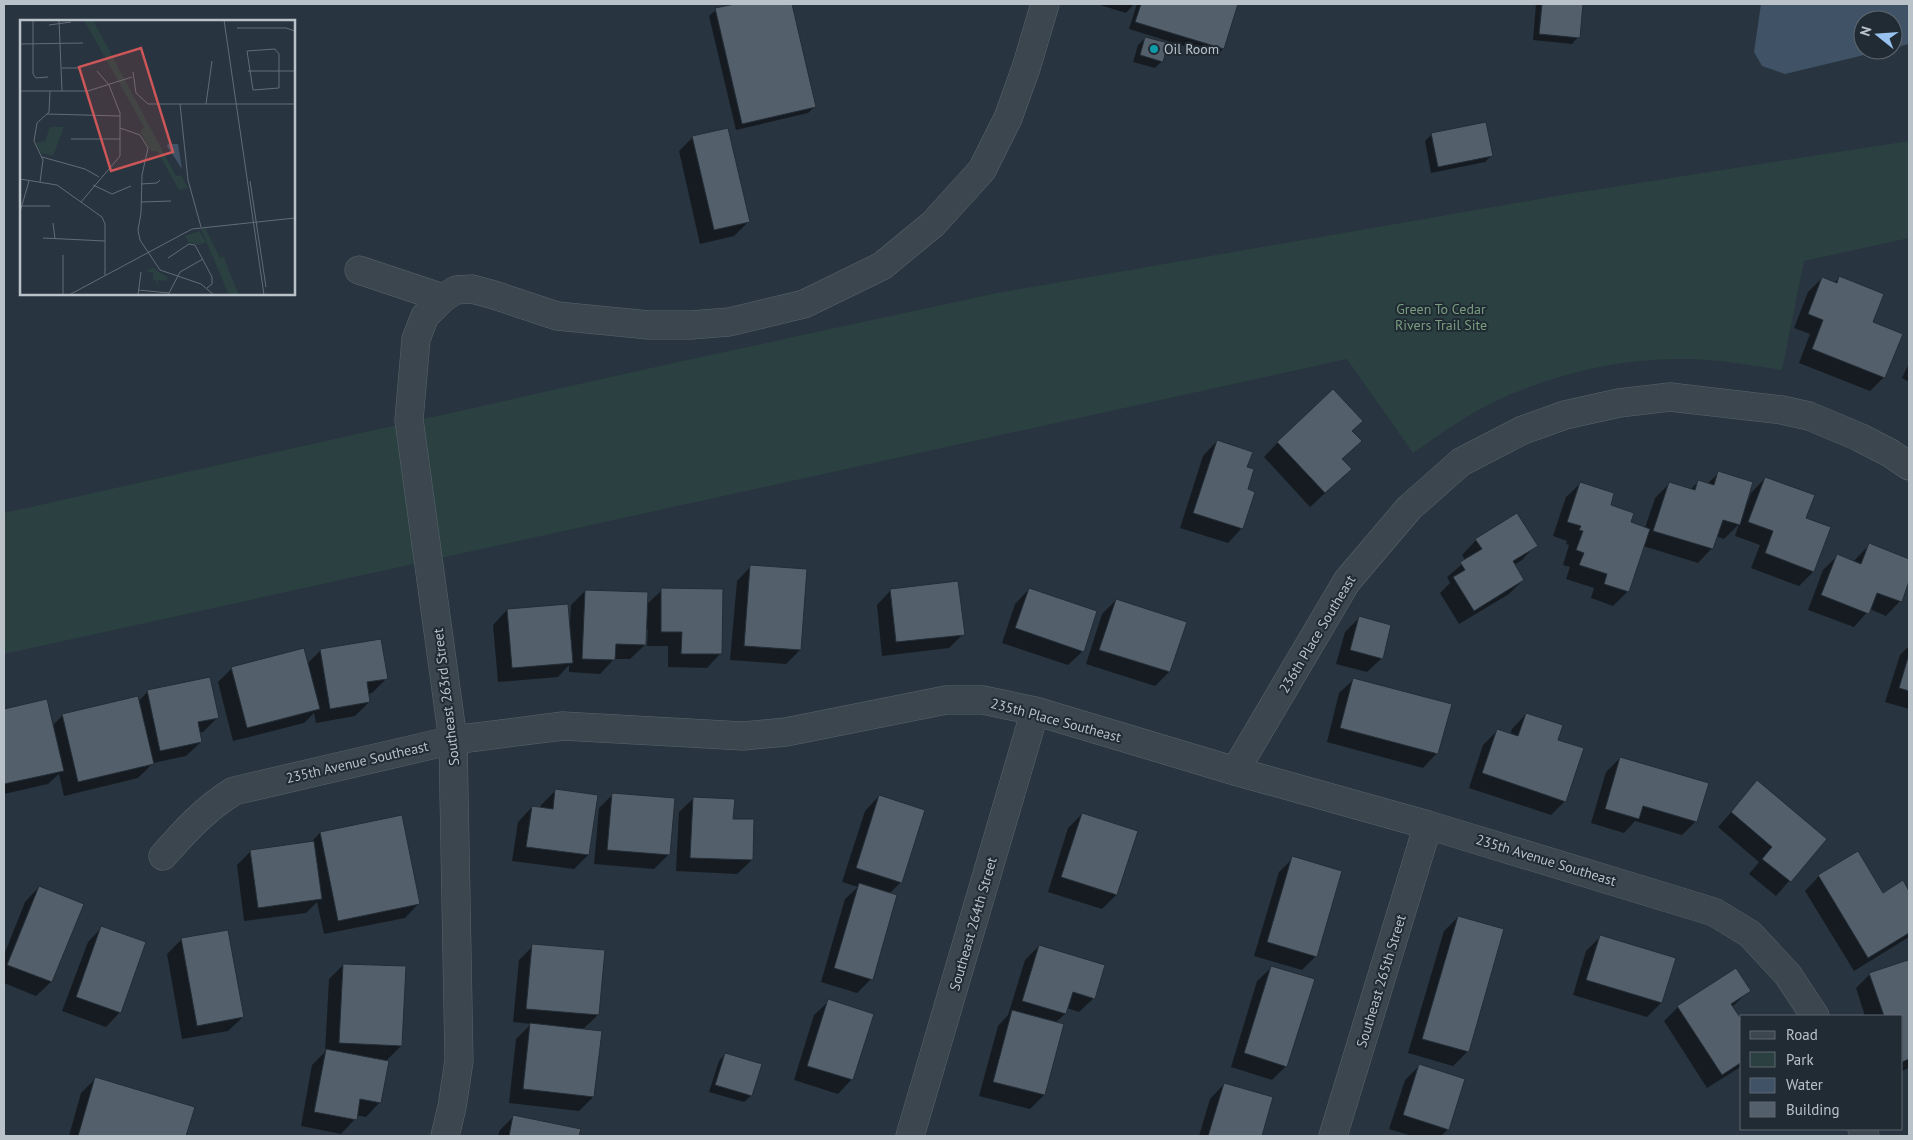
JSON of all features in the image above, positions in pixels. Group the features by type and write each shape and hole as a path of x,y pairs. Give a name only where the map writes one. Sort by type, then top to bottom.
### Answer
{"street":[{"path":"358,270 443,298 456,290 472,289 494,294 556,316 649,325 729,322 804,304 882,266 933,224 982,170 1008,118 1026,68 1045,4"},
{"name":"Southeast 263rd Street","path":"443,298 425,316 416,339 409,420 453,740 459,1061 452,1108 445,1136"},
{"name":"236th Place Southeast","path":"1234,771 1342,589 1353,574 1409,508 1461,462 1523,430 1565,415 1619,403 1670,397 1782,410 1809,416 1859,437 1890,453 1909,466"},
{"name":"235th Place Southeast","path":"786,732 946,700 983,700 1035,711 1234,771"},
{"name":"Southeast 264th Street","path":"910,1136 1035,711"},
{"name":"235th Avenue Southeast","path":"163,856 197,818 216,801 234,791 453,740 564,726 742,736 786,732"},
{"name":"235th Avenue Southeast","path":"1234,771 1428,825 1714,912 1750,934 1788,975 1814,1015"},
{"name":"Southeast 265th Street","path":"1333,1136 1428,825"}],"green space":[{"name":"Green To Cedar Rivers Trail Site","path":"1909,141 1909,238 1804,261 1782,370 1696,359 1636,361 1588,369 1518,391 1485,406 1413,453 1347,359 4,654 4,513 678,362 997,293 1568,194"}],"water":[{"path":"1761,4 1909,4 1909,44 1903,46 1903,10 1853,10 1853,58 1785,74 1762,66 1754,52"}],"building":[{"path":"735,4 792,4 816,107 742,124 715,8"},
{"path":"1141,4 1238,4 1224,49 1135,22"},
{"path":"1542,4 1583,4 1580,38 1539,34"},
{"name":"Oil Room","path":"1145,37 1168,43 1163,62 1140,55"},
{"path":"1486,122 1493,156 1438,167 1431,133"},
{"path":"728,128 750,222 714,230 692,136"},
{"path":"1839,276 1884,294 1873,322 1903,334 1885,378 1812,349 1823,320 1808,314 1822,277 1837,283"},
{"path":"1333,389 1363,421 1352,431 1362,441 1342,459 1352,469 1325,493 1277,442"},
{"path":"1217,440 1253,452 1247,467 1254,469 1248,489 1255,492 1243,529 1193,513"},
{"path":"1718,471 1753,482 1740,525 1723,520 1713,549 1653,531 1669,482 1695,490 1698,480 1714,485"},
{"path":"1765,477 1815,495 1806,518 1831,527 1814,572 1765,553 1773,531 1748,522"},
{"path":"1580,482 1614,493 1611,505 1634,513 1631,522 1650,529 1629,592 1604,584 1607,574 1579,565 1584,553 1576,550 1583,531 1579,530 1581,526 1567,522"},
{"path":"1517,513 1538,546 1513,561 1524,580 1474,611 1453,577 1465,570 1460,562 1482,549 1475,539"},
{"path":"1869,543 1909,559 1909,581 1902,602 1877,593 1869,614 1821,595 1837,554 1861,564"},
{"path":"750,565 807,569 801,650 744,646"},
{"path":"958,581 965,635 896,642 890,589"},
{"path":"661,588 723,589 722,654 681,654 682,632 661,632"},
{"path":"1029,588 1097,611 1084,652 1015,628"},
{"path":"585,590 648,592 646,645 616,644 615,660 582,659"},
{"path":"1116,599 1187,622 1170,672 1099,650"},
{"path":"568,604 573,663 512,668 507,609"},
{"path":"1359,616 1391,625 1383,659 1350,650"},
{"path":"381,639 388,679 367,682 370,702 330,709 320,649"},
{"path":"304,648 320,709 247,728 231,667"},
{"path":"1909,654 1909,691 1899,688"},
{"path":"210,677 219,718 198,722 202,742 160,751 147,690"},
{"path":"1353,678 1452,704 1438,754 1340,728"},
{"path":"138,696 154,764 78,782 62,714"},
{"path":"47,699 64,771 4,784 4,709"},
{"path":"1526,713 1563,725 1558,740 1584,748 1566,802 1482,773 1497,729 1518,736"},
{"path":"1620,757 1709,783 1697,822 1643,806 1639,819 1605,809"},
{"path":"1757,780 1827,839 1791,882 1762,859 1772,847 1731,812"},
{"path":"555,789 598,795 589,855 526,847 532,806 553,809"},
{"path":"612,793 675,798 670,855 607,850"},
{"path":"879,795 925,810 902,883 856,868"},
{"path":"693,797 735,799 733,819 754,819 753,860 690,858"},
{"path":"1082,813 1138,831 1117,895 1061,877"},
{"path":"402,815 420,904 338,921 320,832"},
{"path":"314,841 322,899 258,908 250,850"},
{"path":"1858,851 1883,893 1903,880 1909,891 1909,933 1868,958 1818,875"},
{"path":"1292,856 1342,871 1317,957 1267,942"},
{"path":"859,883 897,895 873,980 834,968"},
{"path":"39,886 84,904 52,982 7,965"},
{"path":"1458,916 1504,929 1469,1052 1422,1039"},
{"path":"101,926 146,942 121,1013 76,997"},
{"path":"228,930 244,1017 197,1026 181,938"},
{"path":"1600,935 1676,958 1662,1003 1586,980"},
{"path":"532,944 605,950 599,1015 526,1009"},
{"path":"1039,945 1105,965 1095,999 1073,992 1066,1014 1022,1001"},
{"path":"1908,960 1909,1059 1903,1062 1903,1015 1884,1015 1869,973"},
{"path":"343,964 406,966 402,1046 339,1043"},
{"path":"1271,966 1315,979 1287,1067 1244,1053"},
{"path":"1736,968 1751,991 1731,1004 1740,1017 1740,1063 1722,1075 1677,1006"},
{"path":"828,999 874,1014 853,1080 807,1066"},
{"path":"1012,1010 1064,1024 1045,1095 993,1082"},
{"path":"530,1023 602,1031 594,1097 523,1089"},
{"path":"326,1049 389,1061 381,1103 360,1099 357,1120 314,1112"},
{"path":"725,1053 762,1064 752,1096 715,1085"},
{"path":"1419,1064 1465,1079 1449,1130 1403,1115"},
{"path":"95,1077 195,1107 186,1136 78,1136"},
{"path":"1224,1083 1273,1097 1262,1136 1208,1136"},
{"path":"513,1115 581,1129 579,1136 509,1136"}],"place":[{"name":"Oil Room","path":"1154,49"}]}
